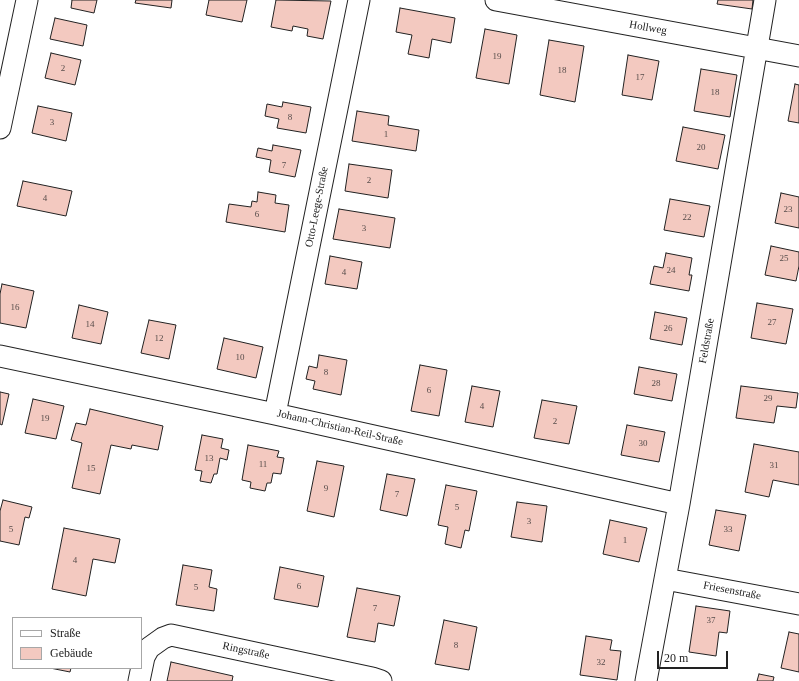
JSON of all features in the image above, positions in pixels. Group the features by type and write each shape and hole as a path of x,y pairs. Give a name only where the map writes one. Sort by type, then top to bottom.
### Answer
{"street":[{"path":"0,128 27,0"},
{"name":"Otto-Leege-Straße","path":"275,414 358,0"},
{"name":"Hollweg","path":"496,0 799,56"},
{"name":"Feldstraße","path":"646,681 679,504 765,0"},
{"name":"Johann-Christian-Reil-Straße","path":"0,356 275,414 679,504"},
{"name":"Friesenstraße","path":"665,579 799,604"},
{"name":"Ringstraße","path":"142,667 144,657 149,648 163,638 171,635 372,678 380,681"},
{"name":"Ringstraße","path":"139,681 142,669"}],"building":[{"path":"72,0 97,0 94,13 71,8"},
{"path":"136,0 172,0 171,8 135,3"},
{"path":"209,0 247,0 242,22 206,15"},
{"path":"276,0 331,1 323,39 307,36 308,29 293,26 292,31 271,27"},
{"path":"718,0 753,0 752,9 717,4"},
{"path":"400,8 455,18 451,43 432,39 429,58 408,54 412,35 396,32"},
{"path":"55,18 87,25 83,46 50,39"},
{"path":"485,29 517,35 509,84 476,78"},
{"path":"549,40 584,46 575,102 540,95"},
{"path":"51,53 81,60 75,85 45,78"},
{"path":"628,55 659,61 652,100 622,95"},
{"path":"701,69 737,75 730,117 694,111"},
{"path":"795,84 799,85 799,123 788,121"},
{"path":"283,102 311,107 306,133 277,128 279,119 265,116 267,104 282,107"},
{"path":"38,106 72,113 66,141 32,133"},
{"path":"357,111 389,116 388,125 419,130 416,151 352,141"},
{"path":"683,127 725,135 718,169 676,161"},
{"path":"273,145 301,150 295,177 269,172 271,160 256,157 258,148 272,151"},
{"path":"349,164 392,170 388,198 345,191"},
{"path":"23,181 72,191 66,216 17,206"},
{"path":"258,192 276,195 275,203 289,205 285,232 226,222 229,204 251,207 252,201 257,202"},
{"path":"781,193 799,197 799,228 775,223"},
{"path":"670,199 710,206 704,237 664,230"},
{"path":"339,209 395,218 390,248 333,239"},
{"path":"771,246 799,252 799,266 796,281 765,275"},
{"path":"666,253 692,258 689,275 692,275 689,291 650,284 654,266 663,268"},
{"path":"330,256 362,262 357,289 325,284"},
{"path":"2,284 34,291 26,328 0,323 0,294"},
{"path":"757,303 793,309 786,344 751,338"},
{"path":"79,305 108,312 101,344 72,338"},
{"path":"655,312 687,318 682,345 650,339"},
{"path":"149,320 176,325 169,359 141,353"},
{"path":"224,338 263,347 256,378 217,369"},
{"path":"319,355 347,360 341,395 313,389 315,381 306,379 309,366 317,368"},
{"path":"420,365 447,370 439,416 411,411"},
{"path":"639,367 677,374 672,401 634,394"},
{"path":"472,386 500,391 493,427 465,422"},
{"path":"741,386 798,393 796,408 777,406 774,423 736,418"},
{"path":"0,392 9,394 2,425 0,424"},
{"path":"33,399 64,406 56,439 25,433"},
{"path":"542,400 577,406 569,444 534,438"},
{"path":"90,409 163,426 158,450 132,445 131,449 111,445 100,494 72,488 82,443 71,440 76,423 86,425"},
{"path":"627,425 665,432 659,462 621,455"},
{"path":"202,435 223,439 221,448 229,450 227,460 220,458 217,474 214,474 211,483 200,481 202,471 195,470"},
{"path":"754,444 799,452 799,485 773,480 769,497 745,492"},
{"path":"248,445 279,451 277,457 284,458 281,474 273,473 271,483 267,483 265,491 250,488 251,482 242,480"},
{"path":"317,461 344,466 334,517 307,511"},
{"path":"387,474 415,479 407,516 380,510"},
{"path":"446,485 477,491 469,531 465,530 461,548 445,544 448,527 438,525"},
{"path":"3,500 32,507 29,518 25,517 19,545 0,541 0,511"},
{"path":"517,502 547,506 542,542 511,537"},
{"path":"716,510 746,515 739,551 709,545"},
{"path":"610,520 647,528 639,562 603,554"},
{"path":"64,528 120,539 115,563 93,559 86,596 52,589"},
{"path":"183,565 212,570 209,587 217,589 214,611 176,605"},
{"path":"280,567 324,576 318,607 274,599"},
{"path":"357,588 400,596 394,626 378,623 375,642 347,637"},
{"path":"696,606 730,611 727,633 719,632 716,656 689,652"},
{"path":"444,620 477,627 469,670 435,664"},
{"path":"789,632 799,634 799,672 781,668"},
{"path":"586,636 612,640 610,650 621,651 617,680 580,675"},
{"path":"171,662 233,676 232,681 167,681"},
{"path":"55,669 71,669 70,672"},
{"path":"759,674 774,677 773,681 757,681"}]}
